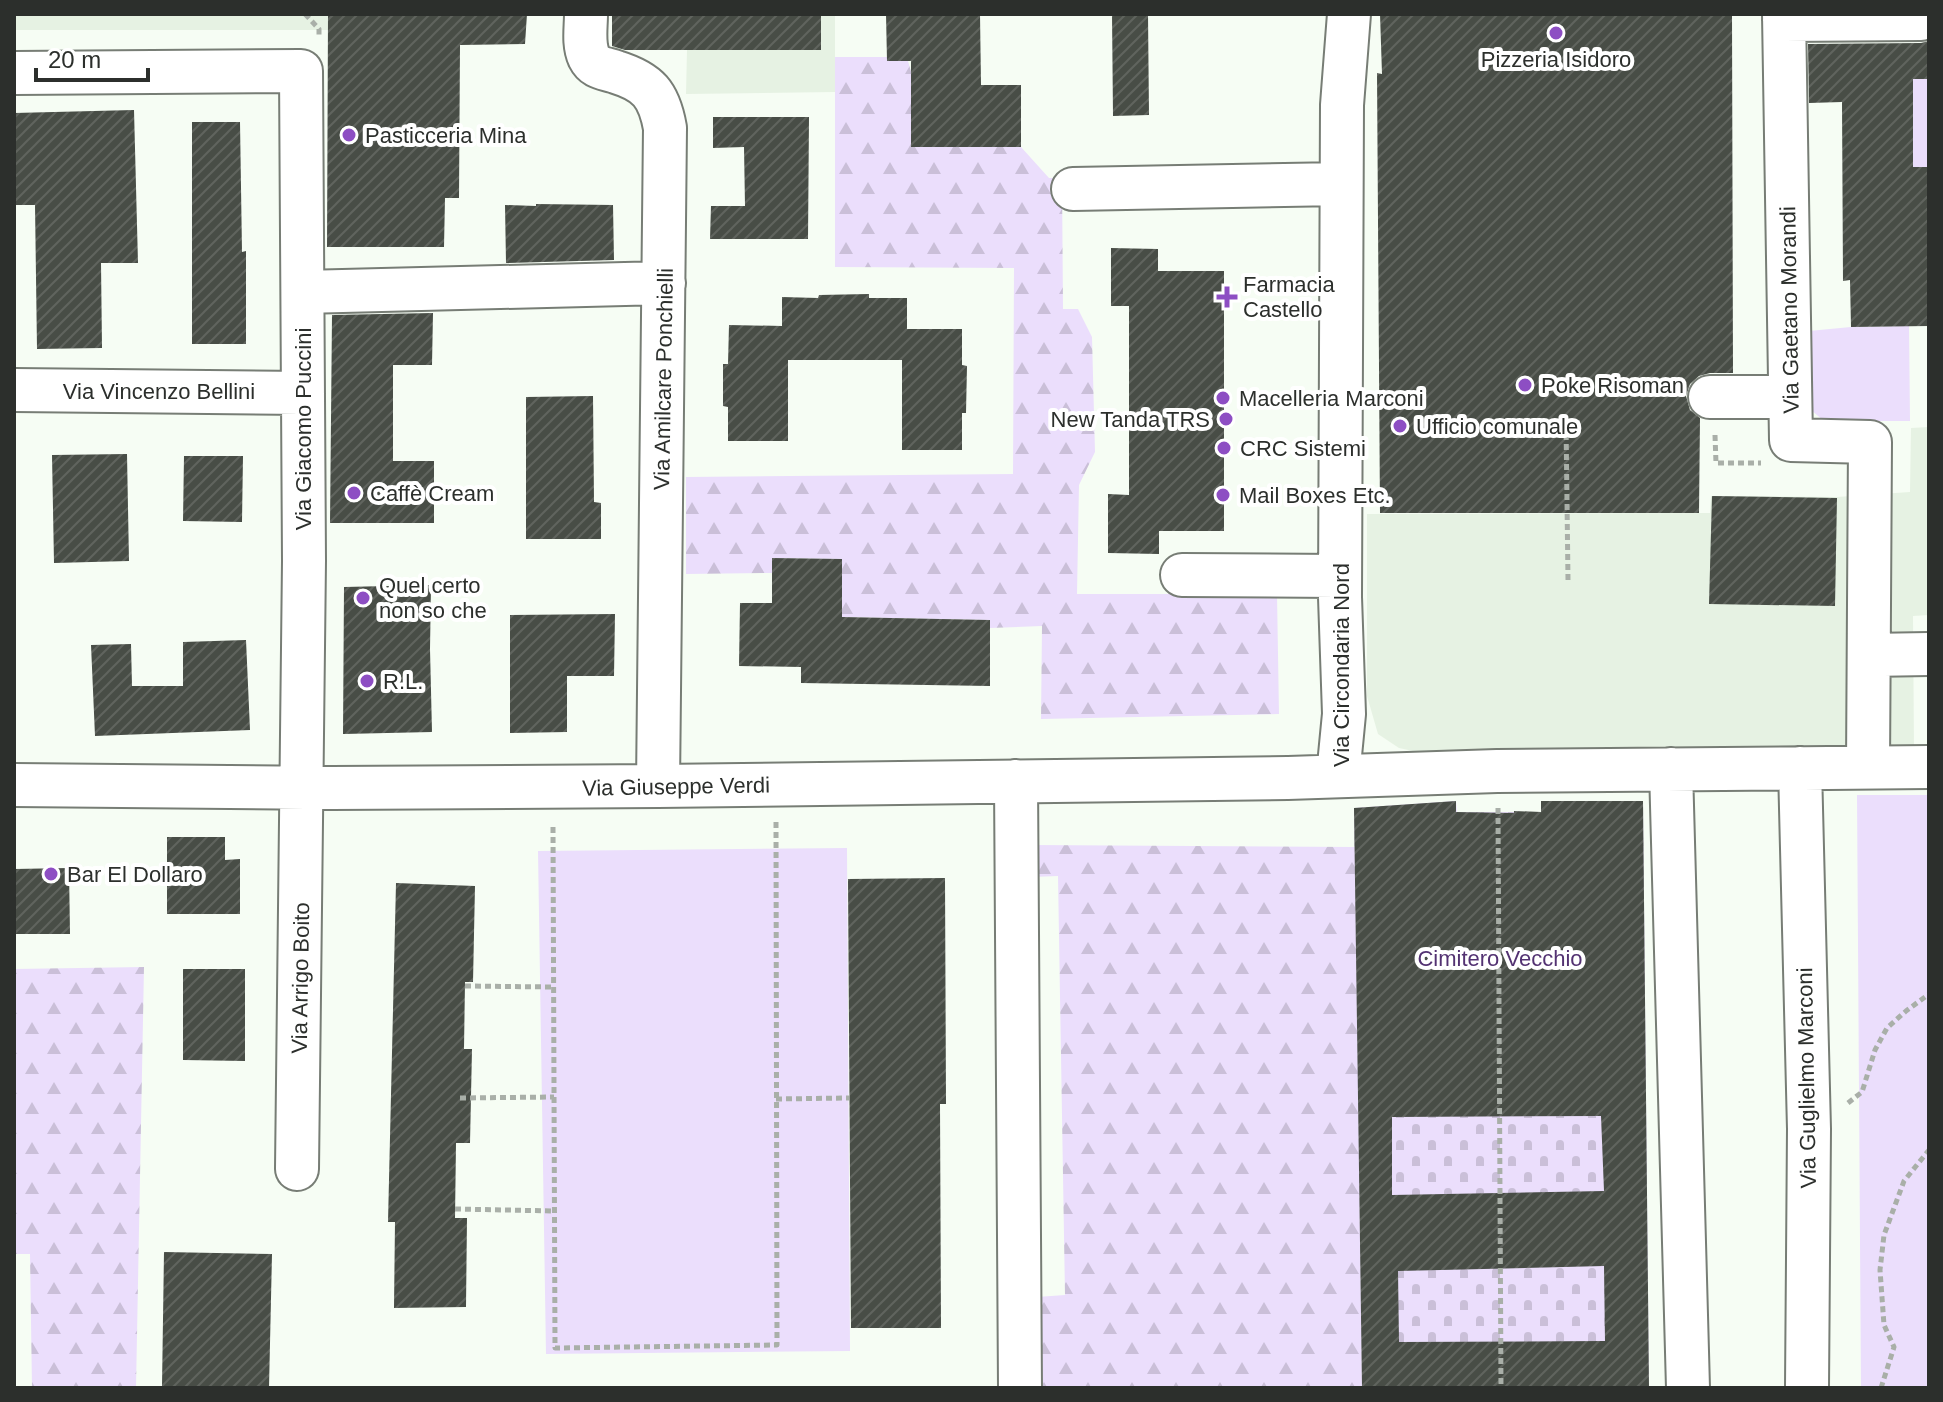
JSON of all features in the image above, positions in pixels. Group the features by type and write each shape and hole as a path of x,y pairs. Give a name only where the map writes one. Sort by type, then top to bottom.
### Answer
{"street":[{"name":"Via Amilcare Ponchielli","path":"586,14 586,46 592,62 598,67 643,82 658,101 665,128 658,786"},
{"name":"Via Circondaria Nord","path":"1349,14 1342,105 1340,576 1344,714 1338,776 1497,771 1929,767"},
{"path":"1784,17 1921,19"},
{"name":"Via Gaetano Morandi","path":"1784,17 1791,440 1870,442 1868,767"},
{"name":"Via Giacomo Puccini","path":"14,73 301,71 302,787"},
{"path":"1073,189 1341,184"},
{"path":"303,292 664,283"},
{"name":"Via Vincenzo Bellini","path":"14,390 303,393"},
{"path":"1710,397 1790,397"},
{"path":"1182,575 1340,576"},
{"path":"1869,655 1929,654"},
{"name":"Via Guglielmo Marconi","path":"1800,768 1809,1129 1807,1388"},
{"path":"1671,769 1688,1388"},
{"name":"Via Giuseppe Verdi","path":"14,785 553,787 1338,776"},
{"path":"1016,781 1020,1388"},
{"name":"Via Arrigo Boito","path":"297,1169 302,787"}],"path":[{"path":"1568,580 1566,423 1580,423"},
{"path":"1497,771 1501,1388"},
{"path":"553,787 555,1348 777,1345 776,785"},
{"path":"465,986 553,987"},
{"path":"1862,1092 1875,1050 1887,1028 1929,994"},
{"path":"460,1098 554,1097"},
{"path":"776,1099 849,1098"},
{"path":"1881,1388 1894,1347 1884,1325 1880,1270 1884,1235 1904,1181 1929,1150"},
{"path":"455,1209 555,1211"}],"shaded area":[{"path":"14,14 328,14 329,30 14,30"},
{"path":"612,14 835,14 835,92 686,94 687,50 612,50"},
{"path":"1929,427 1929,615 1913,616 1914,750 1422,753 1399,748 1378,734 1367,696 1367,514 1710,513 1711,496 1837,497 1910,492 1911,428"}],"green space":[{"path":"835,57 887,57 887,61 908,61 915,86 911,86 911,147 1021,147 1049,178 1062,178 1063,309 1078,309 1092,337 1095,452 1079,485 1077,594 1277,594 1279,714 1041,719 1042,626 990,628 990,620 842,617 842,559 773,558 772,573 686,574 686,477 1013,474 1014,268 835,267"},
{"path":"1905,79 1929,79 1929,167 1905,167"},
{"path":"1909,326 1910,421 1824,421 1804,404 1811,352 1809,331"},
{"path":"1857,795 1929,795 1929,1388 1861,1388"},
{"name":"Cimitero Vecchio","path":"1456,801 1457,812 1541,812 1541,801 1643,801 1649,1388 1362,1388 1354,808"},
{"path":"1033,845 1355,847 1362,1388 1038,1388 1037,1297 1065,1295 1058,876 1032,877"},
{"path":"847,848 850,1351 546,1354 538,851"},
{"path":"144,967 136,1388 32,1388 30,1254 14,1254 14,969"}],"building":[{"path":"328,14 527,14 525,44 460,45 459,198 445,198 444,247 327,247"},
{"path":"612,14 821,14 821,50 625,50 612,46"},
{"path":"886,14 980,14 981,85 1021,85 1021,147 911,147 911,61 887,61"},
{"path":"1112,14 1148,14 1149,115 1113,116"},
{"path":"1380,14 1732,14 1733,373 1699,376 1690,384 1686,396 1690,410 1700,418 1699,513 1380,513 1377,73 1382,74"},
{"path":"1929,41 1929,79 1913,79 1913,167 1929,167 1929,326 1851,327 1850,280 1843,281 1842,102 1809,103 1808,44"},
{"path":"134,110 138,263 101,263 102,348 37,349 35,205 14,205 14,113"},
{"path":"713,117 809,117 808,239 710,239 711,206 745,206 744,147 713,148"},
{"path":"192,122 240,122 242,252 246,251 246,344 192,344"},
{"path":"505,205 613,205 614,260 506,263"},
{"path":"1111,248 1158,249 1158,271 1224,271 1224,531 1159,531 1159,554 1108,553 1108,494 1129,495 1129,306 1111,306"},
{"path":"869,294 869,298 907,298 907,329 962,329 962,365 967,366 962,450 902,450 902,360 788,360 788,441 728,441 728,407 723,406 723,364 728,364 729,325 782,326 782,297"},
{"path":"433,313 432,365 393,365 393,461 434,461 434,523 330,523 332,315"},
{"path":"593,396 594,502 601,503 601,539 526,539 526,397"},
{"path":"127,454 129,561 54,563 52,455"},
{"path":"184,456 243,456 242,522 183,521"},
{"path":"1712,496 1837,498 1835,606 1709,604"},
{"path":"772,558 842,559 842,617 990,620 990,686 801,683 801,667 739,666 740,603 772,603"},
{"path":"431,585 432,732 343,734 344,587"},
{"path":"615,614 614,676 567,676 567,732 510,733 510,615"},
{"path":"246,640 250,730 95,736 91,645 131,644 132,686 183,686 183,642"},
{"name":"Cimitero Vecchio","path":"1456,801 1456,812 1514,813 1541,812 1541,801 1643,801 1649,1388 1362,1388 1354,808","holes":["1601,1116 1604,1191 1392,1195 1392,1117","1604,1266 1605,1341 1399,1342 1398,1271"]},
{"path":"167,837 225,837 225,860 240,859 240,914 167,914"},
{"path":"69,868 70,934 14,934 14,869"},
{"path":"945,878 946,1104 940,1104 941,1328 851,1328 848,879"},
{"path":"396,883 475,886 473,982 465,982 464,1049 472,1049 470,1143 456,1143 455,1218 467,1218 466,1307 394,1308 395,1222 388,1222"},
{"path":"183,969 245,969 245,1061 183,1060"},
{"path":"164,1252 272,1254 269,1388 162,1386"}],"place":[{"name":"Pizzeria Isidoro","path":"1556,33"},
{"name":"Pasticceria Mina","path":"349,135"},
{"name":"Farmacia Castello","path":"1227,297"},
{"name":"Poke Risoman","path":"1525,385"},
{"name":"Macelleria Marconi","path":"1223,398"},
{"name":"New Tanda TRS","path":"1226,419"},
{"name":"Ufficio comunale","path":"1400,426"},
{"name":"CRC Sistemi","path":"1224,448"},
{"name":"Caffè Cream","path":"354,493"},
{"name":"Mail Boxes Etc.","path":"1223,495"},
{"name":"Quel certo non so che","path":"363,598"},
{"name":"R.L.","path":"367,681"},
{"name":"Bar El Dollaro","path":"51,874"}]}
